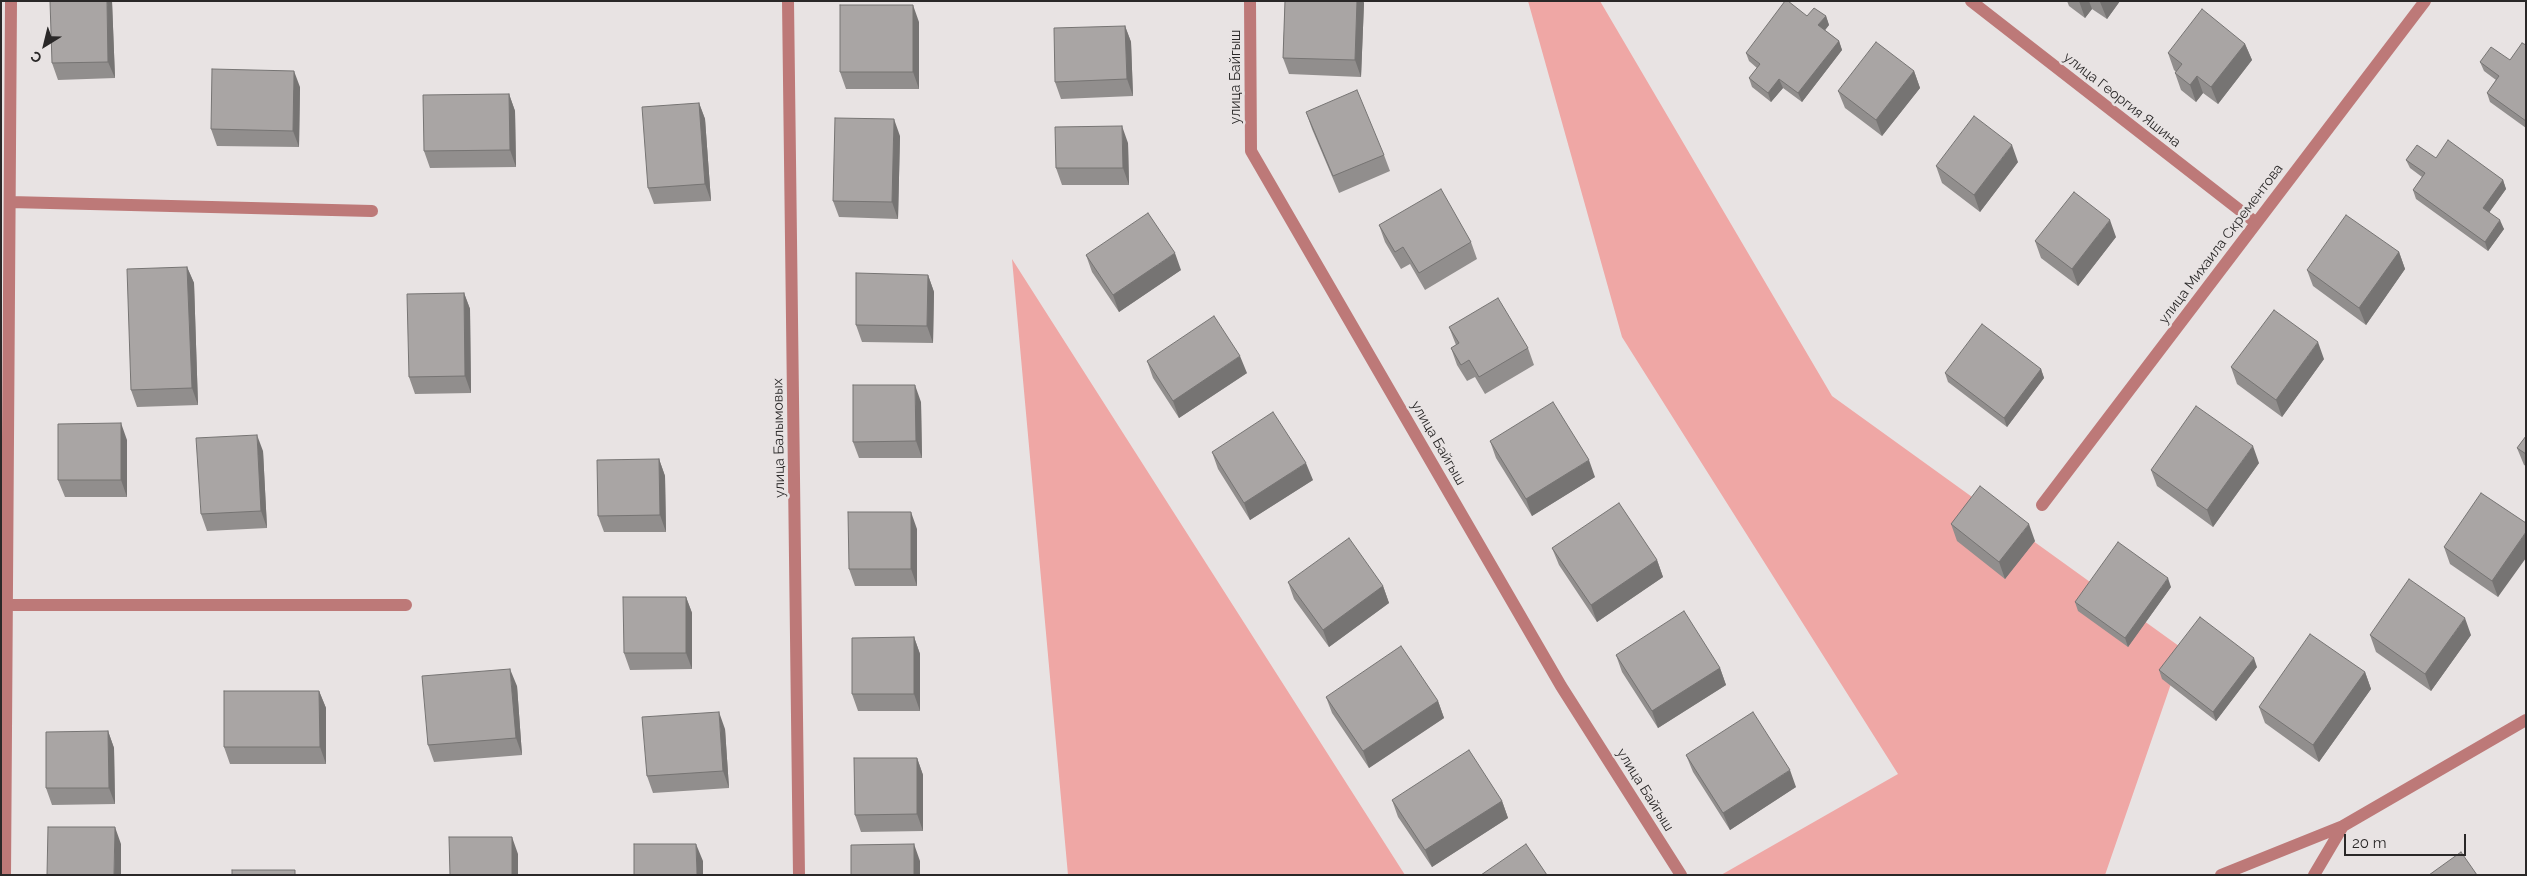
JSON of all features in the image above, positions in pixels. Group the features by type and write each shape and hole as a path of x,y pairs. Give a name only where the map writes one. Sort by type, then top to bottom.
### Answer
{"street":[{"path":"5,875 12,1"},
{"name":"улица Балымовых","path":"788,1 799,875"},
{"name":"улица Байгыш","path":"1250,1 1251,151 1561,686 1681,875"},
{"name":"улица Георгия Яшина","path":"1972,1 2255,222"},
{"name":"улица Михаила Скрементова","path":"2042,505 2255,222 2425,1"},
{"path":"10,202 372,211"},
{"path":"7,605 406,605"},
{"path":"2221,875 2343,826 2526,720"},
{"path":"2314,875 2343,826"}],"shaded area":[{"path":"1528,1 1600,1 1832,396 2183,649 2105,875 1721,875 1898,774 1622,337"},
{"path":"1012,259 1405,875 1068,875"}],"building":[{"path":"50,1 107,1 108,62 52,63"},
{"path":"1285,1 1357,1 1355,60 1283,58"},
{"path":"1785,1 1788,1 1807,16 1814,8 1826,16 1818,25 1839,41 1798,93 1779,79 1768,93 1749,78 1760,64 1746,53"},
{"path":"840,5 913,5 913,72 840,72"},
{"path":"2202,9 2245,44 2211,87 2197,76 2190,85 2175,73 2182,64 2168,53"},
{"path":"1125,26 1127,79 1055,82 1054,28"},
{"path":"1876,42 1914,71 1876,120 1838,91"},
{"path":"2522,43 2526,45 2526,121 2487,93 2499,76 2480,62 2491,47 2510,60"},
{"path":"212,69 294,71 293,131 211,129"},
{"path":"1357,90 1384,155 1333,176 1306,112"},
{"path":"509,94 510,150 424,151 423,95"},
{"path":"699,103 705,184 648,188 642,107"},
{"path":"1974,116 2012,145 1974,195 1936,166"},
{"path":"835,118 894,119 892,202 833,201"},
{"path":"1122,126 1123,168 1056,168 1055,127"},
{"path":"2448,140 2503,180 2483,208 2500,220 2485,242 2413,190 2425,173 2406,160 2417,145 2436,158"},
{"path":"1441,189 1471,242 1419,273 1403,247 1395,252 1379,225"},
{"path":"2074,192 2110,220 2072,269 2035,241"},
{"path":"1148,213 1175,253 1113,295 1086,255"},
{"path":"2346,215 2399,252 2359,308 2307,270"},
{"path":"187,267 192,388 131,390 127,269"},
{"path":"856,273 928,275 927,326 856,325"},
{"path":"464,293 465,376 409,377 407,294"},
{"path":"1498,298 1528,348 1479,377 1469,360 1461,365 1451,348 1459,343 1449,327"},
{"path":"2274,310 2318,342 2276,400 2231,367"},
{"path":"1214,316 1240,356 1173,401 1147,361"},
{"path":"1982,324 2041,369 2004,418 1945,373"},
{"path":"853,385 915,385 916,441 853,442"},
{"path":"1553,402 1589,460 1526,499 1490,441"},
{"path":"2196,406 2253,446 2207,510 2151,470"},
{"path":"1273,412 1306,463 1244,503 1212,452"},
{"path":"121,423 121,480 58,480 58,424"},
{"path":"257,435 261,511 201,514 196,438"},
{"path":"2526,436 2526,454 2517,448"},
{"path":"659,459 660,515 598,516 597,460"},
{"path":"1980,486 2029,524 1999,562 1951,524"},
{"path":"2481,493 2526,523 2526,532 2492,581 2444,547"},
{"path":"1619,503 1657,560 1591,605 1552,548"},
{"path":"848,512 911,512 911,569 849,569"},
{"path":"1349,538 1383,586 1323,630 1288,582"},
{"path":"2118,542 2168,578 2125,638 2075,602"},
{"path":"2409,579 2465,618 2425,674 2370,635"},
{"path":"623,597 686,597 686,653 624,653"},
{"path":"1684,611 1720,668 1652,711 1616,655"},
{"path":"2200,617 2254,658 2213,712 2159,670"},
{"path":"2310,634 2365,672 2313,745 2259,707"},
{"path":"914,637 914,694 852,694 852,638"},
{"path":"1401,646 1438,701 1363,751 1326,697"},
{"path":"510,669 516,738 428,745 422,676"},
{"path":"224,691 319,691 320,747 224,747"},
{"path":"719,712 723,771 647,776 642,717"},
{"path":"1753,712 1790,770 1723,813 1686,755"},
{"path":"108,731 109,788 46,788 46,732"},
{"path":"1469,750 1502,801 1425,850 1392,800"},
{"path":"854,758 917,758 917,814 855,815"},
{"path":"48,827 115,827 114,875 47,875"},
{"path":"449,837 512,837 512,875 450,875"},
{"path":"634,844 696,844 697,875 634,875"},
{"path":"914,844 914,875 851,875 851,845"},
{"path":"1526,844 1547,875 1481,875"},
{"path":"2461,852 2477,875 2429,875"},
{"path":"232,870 295,870 295,875 232,875"}]}
